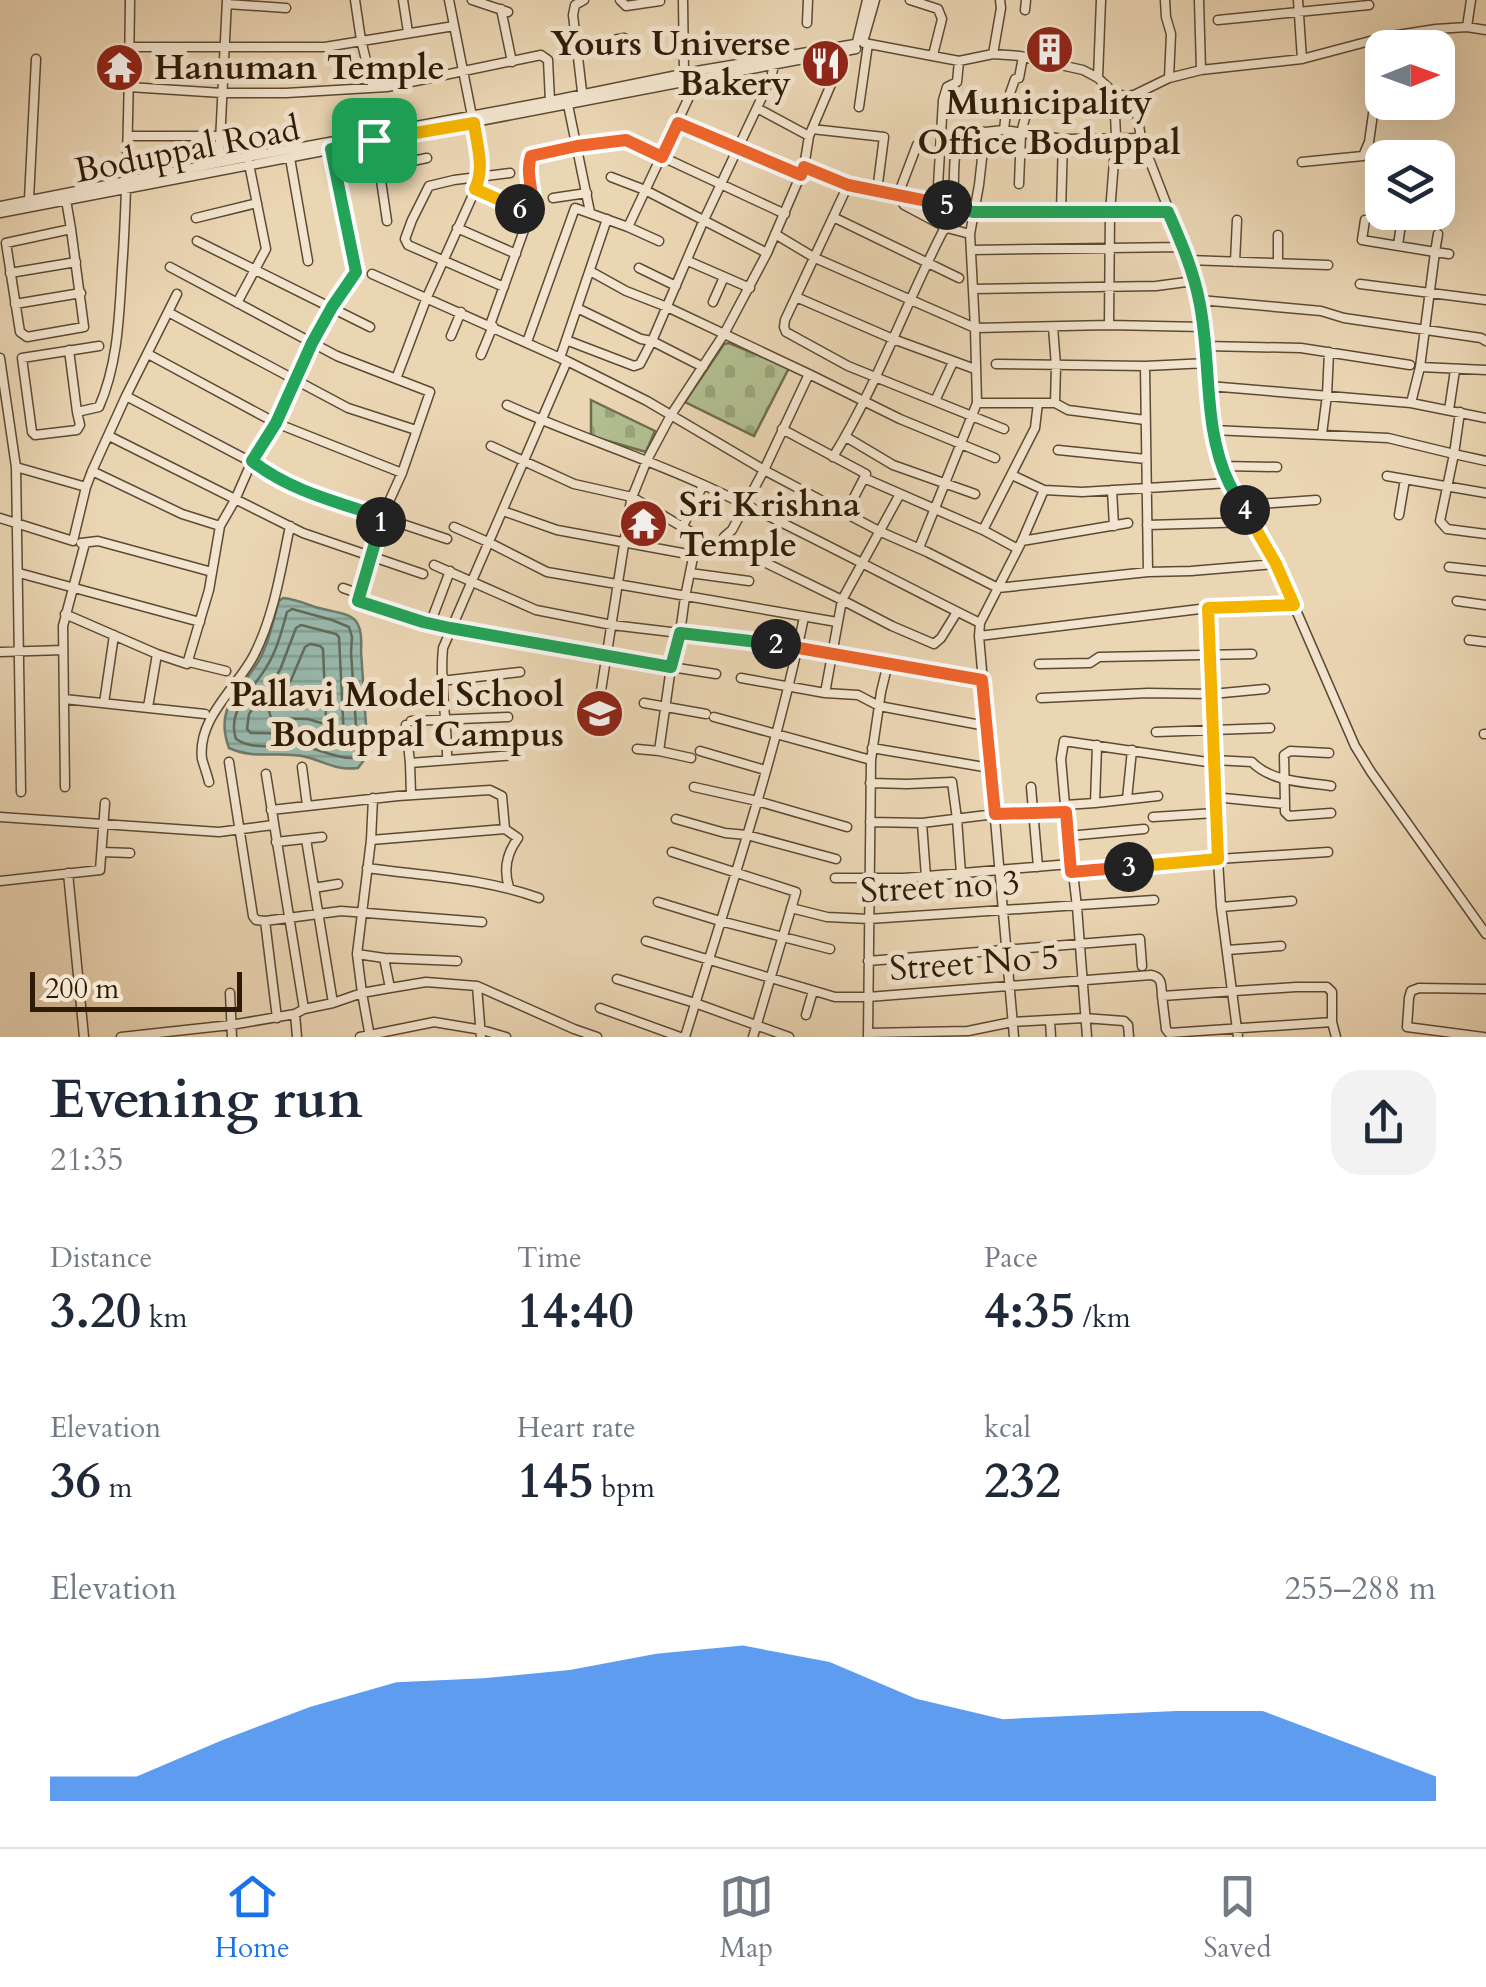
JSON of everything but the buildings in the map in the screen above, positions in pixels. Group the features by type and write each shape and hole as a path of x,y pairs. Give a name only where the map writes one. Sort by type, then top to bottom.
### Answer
{"street":[{"path":"78,412 99,407 112,376 127,184 130,0"},
{"path":"355,0 373,88"},
{"path":"402,0 408,32"},
{"path":"396,379 427,297 481,177 449,0"},
{"path":"472,0 504,10 512,62"},
{"path":"583,98 574,9 584,0"},
{"path":"620,0 626,6 660,1"},
{"path":"683,0 684,73"},
{"path":"807,23 808,0"},
{"path":"860,107 860,44 867,0"},
{"path":"860,44 875,0"},
{"path":"910,0 938,9 941,14 932,55"},
{"path":"993,54 1000,0"},
{"path":"1098,78 1101,0"},
{"path":"1165,0 1171,34 1169,78"},
{"path":"1198,0 1201,70"},
{"path":"1298,0 1302,58"},
{"path":"1467,27 1470,0"},
{"path":"219,162 227,2 286,8"},
{"path":"1218,20 1369,4"},
{"path":"130,47 325,47 454,26"},
{"path":"1442,30 1486,30"},
{"path":"576,47 624,38"},
{"path":"1108,326 1116,136 1114,93 1134,95 1169,78 1201,70 1302,58 1365,42"},
{"name":"Boduppal Road","path":"0,210 66,200 219,162 568,105 684,73 838,54 860,44"},
{"name":"Boduppal Road","path":"0,210 29,199 290,158 330,145 374,140 550,101 698,78 860,44 959,61 993,54 1023,57 1083,70 1114,93"},
{"path":"595,729 632,497 671,415 724,334 767,254 802,171 838,54"},
{"path":"129,87 222,93 387,88 541,55 547,57 550,101"},
{"path":"1004,130 1008,102 1023,57"},
{"path":"29,199 36,59"},
{"path":"566,340 634,366 640,364 771,78 775,61"},
{"path":"937,202 943,100 948,87 957,82 959,61"},
{"path":"628,227 698,78"},
{"path":"1134,95 1141,138 1200,300 1213,430 1229,483 1276,564 1355,746 1486,934"},
{"path":"568,105 590,212"},
{"path":"756,108 811,132 884,137 877,192"},
{"path":"1019,184 1021,133 1026,114"},
{"path":"1302,162 1363,156 1372,120"},
{"path":"678,123 737,149 848,185 973,212 1168,212"},
{"path":"954,207 960,131 966,128 1063,139 1141,138"},
{"path":"919,548 977,403 970,234 984,132"},
{"path":"128,136 220,136"},
{"path":"1061,212 1063,139"},
{"path":"374,140 386,221"},
{"path":"480,355 534,205 528,168 531,156 626,140 785,214"},
{"path":"917,144 898,195 904,206 947,228 970,234"},
{"path":"189,662 220,526 276,423 312,343 356,272 330,145"},
{"path":"290,158 308,261"},
{"path":"379,168 427,158"},
{"path":"238,303 266,249 249,164"},
{"path":"504,287 406,242 429,186 510,173"},
{"path":"611,177 645,190 767,254"},
{"path":"848,185 785,320 786,332 848,366 1004,429"},
{"path":"475,189 530,213"},
{"path":"553,198 587,193"},
{"path":"66,200 71,229 81,292 85,323 80,328 22,336 6,242 71,229"},
{"path":"196,218 257,203"},
{"path":"527,342 575,208 659,241"},
{"path":"833,217 959,278"},
{"path":"447,760 441,681 443,648 542,420 608,219"},
{"path":"1235,262 1237,220"},
{"path":"1365,220 1362,240 1449,254"},
{"path":"457,228 516,254"},
{"path":"833,457 947,228"},
{"path":"1398,245 1400,230"},
{"path":"775,234 816,258 974,328 1203,328"},
{"path":"1411,403 1438,234"},
{"path":"1278,235 1278,263"},
{"path":"197,240 370,327"},
{"path":"972,250 1183,247"},
{"path":"1188,260 1328,265"},
{"path":"688,261 750,288"},
{"path":"10,273 76,262"},
{"path":"170,267 337,356 430,392 382,517 358,601 430,624 716,674"},
{"path":"640,268 676,286"},
{"path":"590,271 862,401 994,458"},
{"path":"372,274 563,360 671,415 881,532 998,588 1148,572 1276,564"},
{"path":"713,302 724,277"},
{"path":"973,289 1156,286 1194,281"},
{"path":"1360,284 1486,300"},
{"path":"15,304 81,292"},
{"path":"73,540 92,471 177,294"},
{"path":"796,296 893,339 975,369"},
{"path":"1200,300 1321,310 1344,318 1486,341"},
{"path":"576,308 703,367"},
{"path":"168,312 348,408 416,430"},
{"path":"451,336 461,312"},
{"path":"1053,327 1055,403"},
{"path":"69,350 80,426 78,430 39,436 32,432 22,358 69,350 99,346"},
{"path":"1206,346 1301,348 1415,366 1486,370"},
{"path":"1322,434 1329,352"},
{"path":"148,354 276,423 402,472"},
{"path":"0,358 16,467 21,792"},
{"path":"935,401 952,362"},
{"path":"996,364 1208,363"},
{"path":"1145,366 1148,572"},
{"path":"1448,410 1455,370"},
{"path":"809,374 764,470 724,538 760,560 934,644 957,612"},
{"path":"1209,386 1411,403 1486,418"},
{"path":"126,396 310,494 447,539"},
{"path":"977,403 1055,403 1068,410 1145,420"},
{"path":"983,530 1035,428 1038,404"},
{"path":"507,405 745,504 980,624"},
{"path":"1460,412 1441,525 1486,534"},
{"path":"782,430 866,474 846,513"},
{"path":"1213,430 1388,438 1486,461"},
{"path":"109,436 303,533 423,574"},
{"path":"846,437 894,465 975,494"},
{"path":"0,439 13,438"},
{"path":"490,446 574,484 632,497 698,538 671,667 659,751"},
{"path":"1058,450 1146,459"},
{"path":"1223,466 1276,467"},
{"path":"16,467 86,487"},
{"path":"92,471 182,514 220,526"},
{"path":"1012,475 1044,490 1229,483"},
{"path":"1387,476 1486,493"},
{"path":"864,478 1020,545 1128,523"},
{"path":"1398,514 1405,480"},
{"path":"683,526 703,485"},
{"path":"1014,1037 979,636 980,624 1044,490"},
{"path":"1112,490 1114,526"},
{"path":"825,693 842,600 900,494"},
{"path":"1242,505 1316,500"},
{"path":"503,511 557,530 693,555"},
{"path":"0,518 73,540 98,541 212,572"},
{"path":"1147,525 1253,522"},
{"path":"209,782 202,758 206,732 254,654 273,604 290,526"},
{"path":"454,527 548,572 837,622"},
{"path":"65,788 64,614 85,543"},
{"path":"434,565 536,610 612,624 798,647 982,680"},
{"path":"1449,566 1486,571"},
{"path":"430,624 450,571"},
{"path":"19,573 200,622"},
{"path":"690,573 749,581"},
{"path":"343,588 360,594"},
{"path":"1458,601 1486,605"},
{"path":"979,636 1208,608 1294,605"},
{"path":"1208,608 1214,813 1221,908 1238,1032"},
{"path":"64,614 184,664 226,671"},
{"path":"600,1008 683,1037 747,835 804,617"},
{"path":"104,703 114,635"},
{"path":"1470,640 1486,642"},
{"path":"0,652 63,650"},
{"path":"148,708 157,654"},
{"path":"1040,664 1090,663 1100,657 1252,654"},
{"path":"888,663 871,760 868,1035 968,1031 1012,1022 1084,1018 1124,1021 1129,1037"},
{"path":"441,681 520,672"},
{"path":"740,678 858,695 880,706 986,726"},
{"path":"1041,698 1265,690"},
{"path":"64,699 205,714"},
{"path":"644,704 710,716 871,760"},
{"path":"411,795 409,723 508,717"},
{"path":"1156,732 1270,728"},
{"path":"1086,1037 1061,759 1064,740 1214,761 1252,762 1260,771 1282,778 1331,786"},
{"path":"1095,803 1097,745"},
{"path":"872,748 990,768"},
{"path":"636,749 692,758"},
{"path":"1127,799 1132,750"},
{"path":"700,751 765,770"},
{"path":"1329,754 1286,753 1282,778 1285,812 1289,816 1331,814"},
{"path":"410,763 516,755"},
{"path":"229,762 256,920 362,912 482,922"},
{"path":"302,766 307,805"},
{"path":"266,774 300,1012 296,1037"},
{"path":"870,783 952,782 961,874"},
{"path":"694,787 848,828"},
{"path":"1031,787 1038,868"},
{"path":"271,810 494,790 502,796 504,830"},
{"path":"870,822 922,823 1033,813 1158,796"},
{"path":"1214,797 1285,804"},
{"path":"373,798 358,954 367,1036 434,1022 506,1037"},
{"path":"0,881 97,871 101,866 104,803"},
{"path":"1153,816 1214,813"},
{"path":"0,817 219,832 273,825"},
{"path":"676,820 836,859"},
{"path":"922,823 926,876"},
{"path":"1068,836 1144,829"},
{"path":"371,840 504,830 518,838 509,850 505,876 509,887"},
{"path":"276,842 322,836"},
{"path":"306,839 333,1003"},
{"path":"102,852 130,853"},
{"path":"672,852 796,892 753,1037"},
{"path":"835,878 904,878 1328,852"},
{"path":"367,868 509,887 539,898"},
{"path":"68,873 84,1037"},
{"path":"314,888 338,884"},
{"name":"Street no 3","path":"790,908 827,917 869,919 1154,900"},
{"path":"1221,908 1292,901"},
{"path":"658,902 830,948"},
{"path":"265,922 277,1018"},
{"path":"868,962 1140,939 1142,966"},
{"name":"Street No 5","path":"646,941 835,998 1152,974 1161,980 1162,996"},
{"path":"1226,950 1281,946"},
{"path":"358,954 457,961"},
{"path":"384,958 390,988"},
{"path":"618,980 789,1037"},
{"path":"121,1037 277,1018 362,994 426,982 477,986 573,1033 596,1037"},
{"path":"477,986 482,1034"},
{"path":"1332,1022 1238,1032 1169,1033 1162,996 1296,987 1330,989 1336,1037"},
{"path":"1484,1037 1408,1027 1408,998 1415,988 1486,988"},
{"path":"806,1015 813,991"},
{"path":"230,993 232,1037"},
{"path":"1050,1021 1051,1037"},
{"path":"432,1037 434,1022"}],"green space":[{"path":"724,344 789,368 754,436 685,402"},
{"path":"591,400 655,431 646,452 591,436"}],"water":[{"path":"283,598 344,614 360,628 367,740 364,760 358,768 335,767 302,756 248,754 229,748 225,734 227,711 262,655"}],"place":[{"name":"Municipality Office Boduppal","path":"1049,50"},
{"name":"Yours Universe Bakery","path":"826,63"},
{"name":"Hanuman Temple","path":"119,67"},
{"name":"Sri Krishna Temple","path":"644,524"},
{"name":"Pallavi Model School Boduppal Campus","path":"599,714"}],"route":[{"path":"474,123 481,168 475,189 530,213 534,205 528,176 531,156 626,140 662,157 678,123 801,175 804,167 848,185 973,212 1168,212 1200,300 1213,430 1220,459 1294,605 1208,608 1218,859 1071,872 1066,812 995,814 982,680 798,647 680,633 671,667 450,628 358,601 382,517 310,494 252,461 276,423 312,343 356,272 331,149 374,140 474,123"}]}
